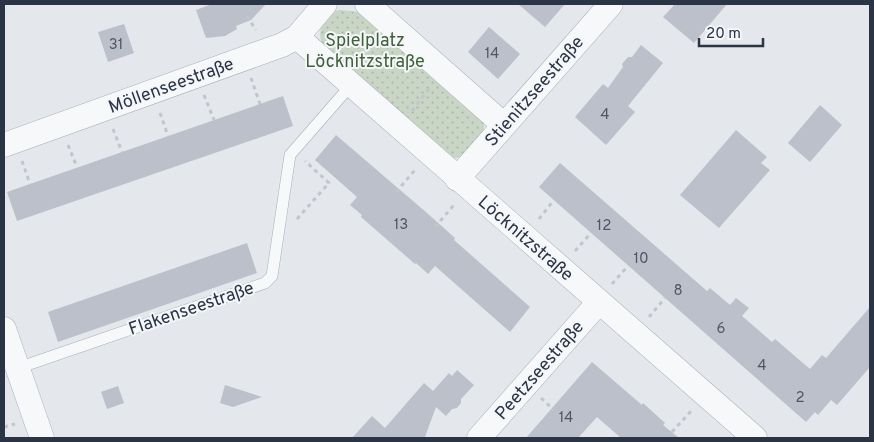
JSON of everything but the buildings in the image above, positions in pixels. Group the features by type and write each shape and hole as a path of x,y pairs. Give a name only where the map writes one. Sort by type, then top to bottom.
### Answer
{"street":[{"name":"Möllenseestraße","path":"12,152 282,45 297,37 325,4"},
{"path":"367,4 504,125"},
{"name":"Stienitzseestraße","path":"457,179 611,4"},
{"name":"Löcknitzstraße","path":"297,37 457,179 603,295 755,438"},
{"name":"Peetzseestraße","path":"479,438 603,295"},
{"path":"4,329 42,438"}],"lane":[{"name":"Flakenseestraße","path":"18,368 264,283 272,276 290,155 351,85"}],"path":[{"path":"248,16 252,24"},
{"path":"249,74 260,104"},
{"path":"202,89 214,120"},
{"path":"404,132 414,122 407,116 428,90 433,94"},
{"path":"159,110 168,136"},
{"path":"113,128 122,152"},
{"path":"68,143 77,167"},
{"path":"277,242 329,183 294,151"},
{"path":"12,152 30,184"},
{"path":"396,192 415,170"},
{"path":"535,224 554,200"},
{"path":"435,227 455,204"},
{"path":"571,256 591,233"},
{"path":"603,295 628,266"},
{"path":"645,322 665,298"},
{"path":"672,432 692,410"},
{"path":"4,428 15,424"}],"green space":[{"name":"Spielplatz Löcknitzstraße","path":"332,11 358,12 372,18 484,123 484,132 464,156 449,159 323,48 320,37 321,28"}]}
